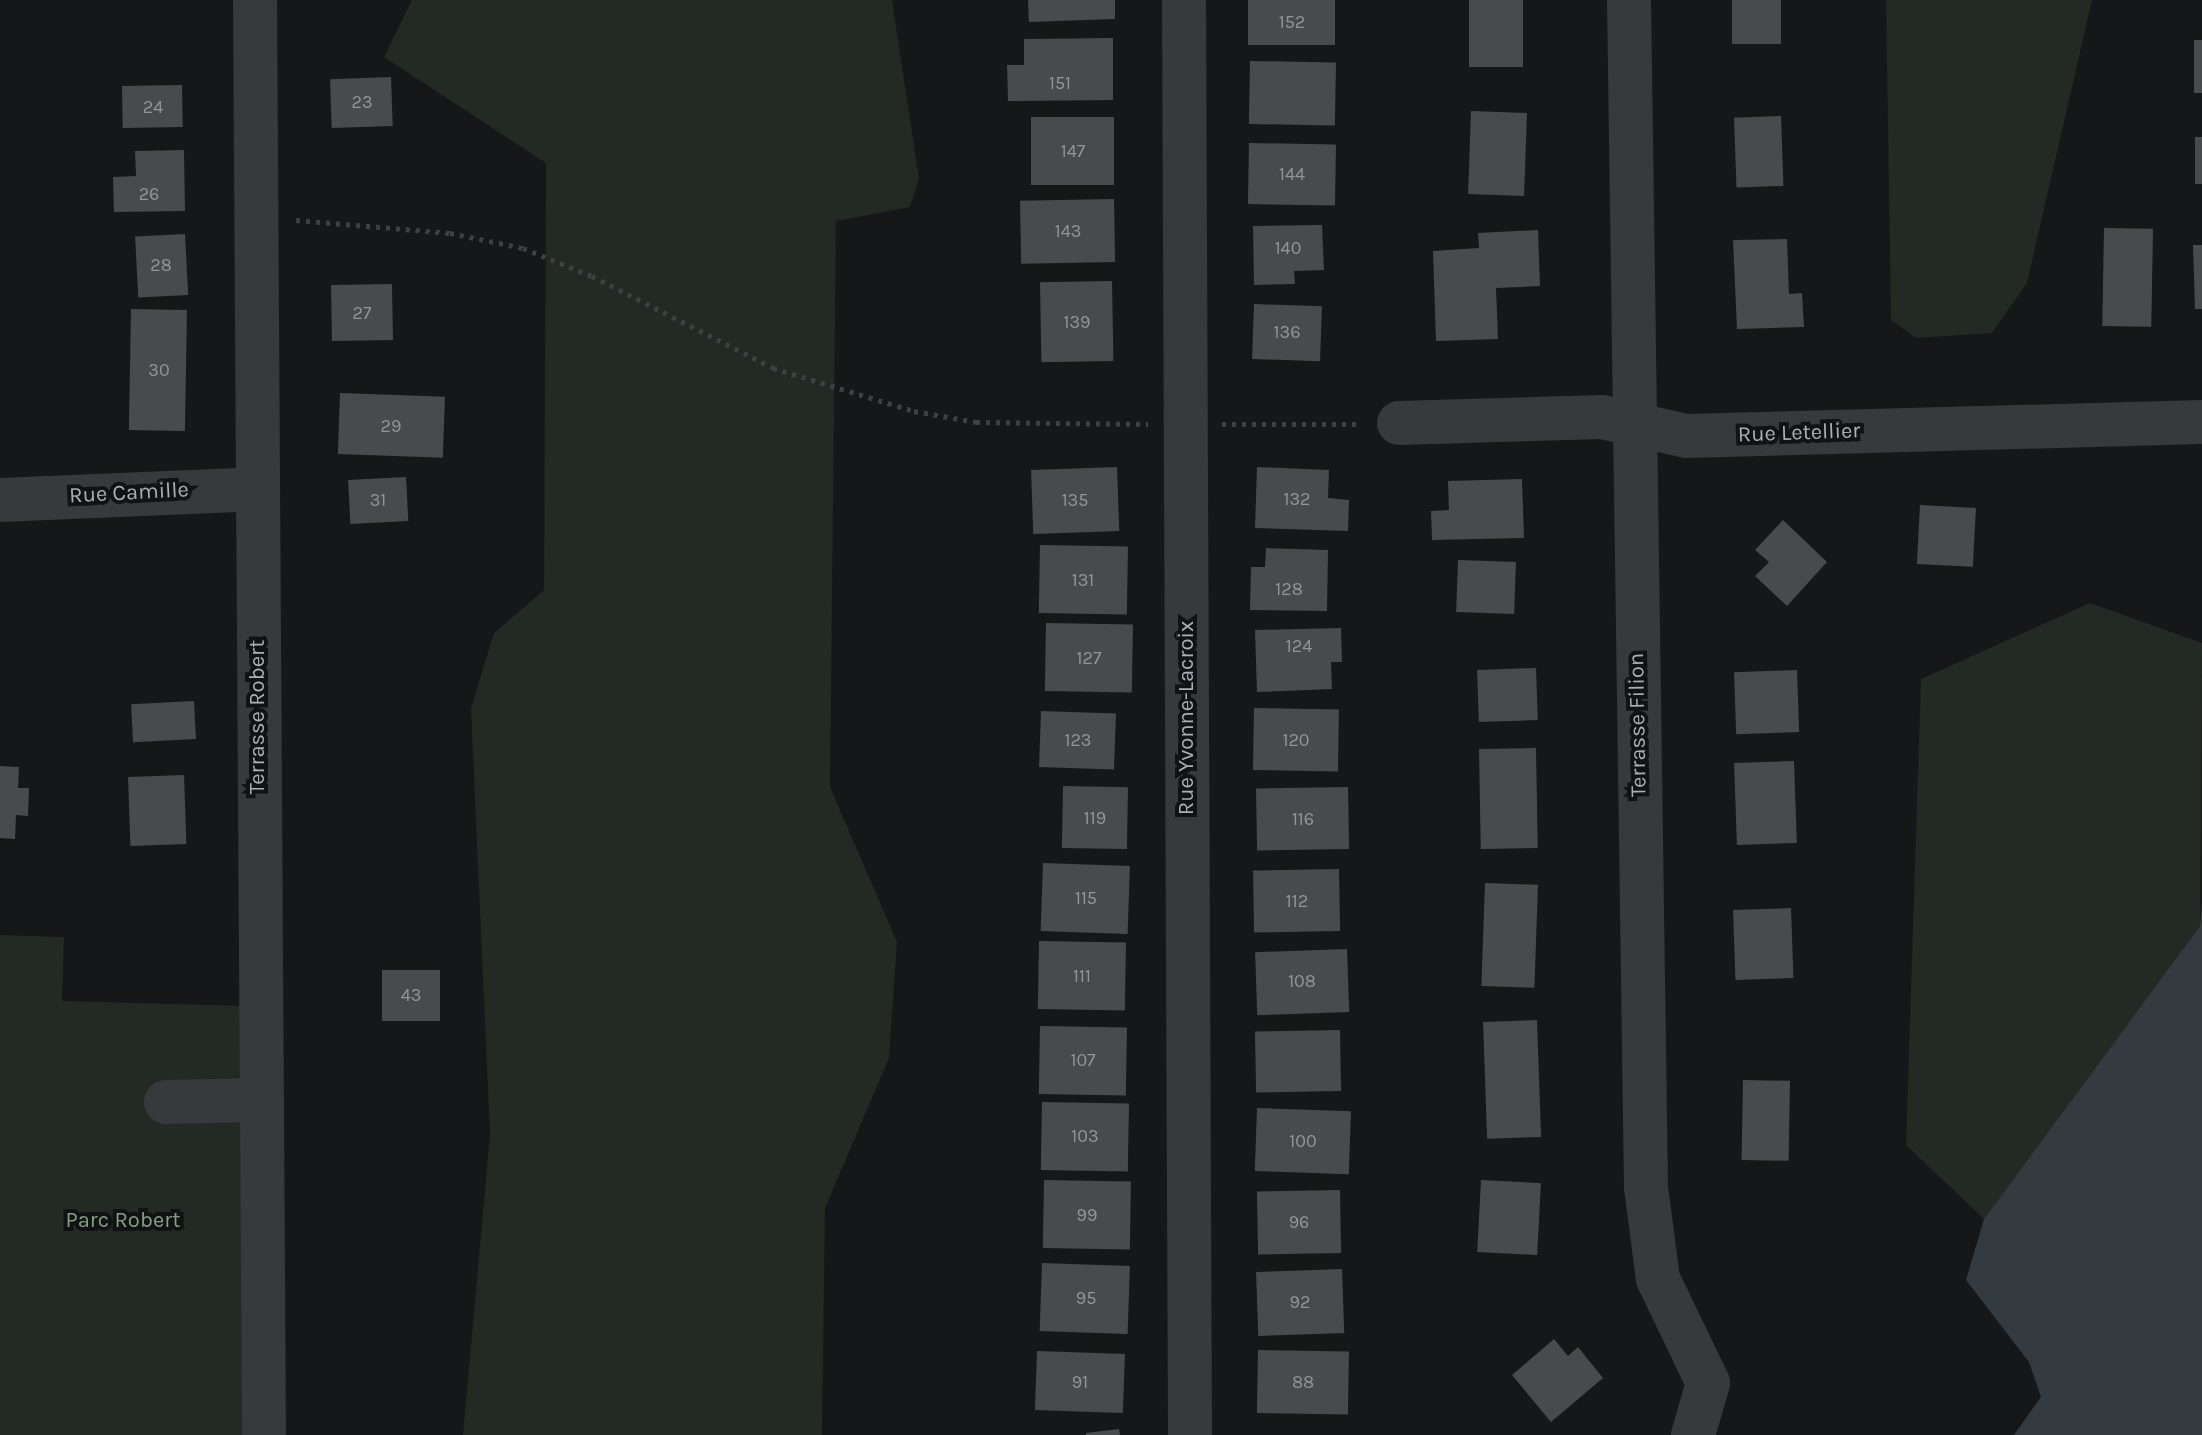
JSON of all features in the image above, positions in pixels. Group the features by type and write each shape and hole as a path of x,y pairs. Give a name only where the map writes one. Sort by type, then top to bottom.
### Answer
{"street":[{"name":"Terrasse Robert","path":"255,0 264,1435"},
{"name":"Rue Yvonne-Lacroix","path":"1184,0 1190,1435"},
{"name":"Terrasse Filion","path":"1629,0 1632,424 1646,1187 1658,1279 1708,1383 1693,1435"},
{"name":"Rue Letellier","path":"1384,423 1569,417 1632,424 1686,436 2202,422"},
{"name":"Rue Camille","path":"0,500 258,489"},
{"path":"166,1102 262,1100"}],"path":[{"path":"283,219 450,233 523,248 592,276 773,368 914,411 976,422 1156,425"},
{"path":"1210,424 1384,423"}],"green space":[{"path":"412,0 892,0 919,179 910,207 836,221 830,787 897,942 889,1058 825,1208 822,1435 463,1435 490,1134 471,708 494,633 544,590 546,163 384,57"},
{"path":"1886,0 2092,0 2027,283 1992,333 1916,338 1891,320"},
{"path":"2090,603 2202,643 2200,926 1984,1219 1906,1145 1921,679"},
{"name":"Parc Robert","path":"0,935 64,937 62,1001 244,1006 248,1435 0,1435"}],"shaded area":[{"path":"2202,902 2202,1435 2014,1435 2041,1397 2029,1362 1966,1280 1984,1219 2200,926"}],"building":[{"path":"1028,0 1115,0 1115,19 1029,22"},
{"path":"1248,0 1335,0 1335,45 1248,45"},
{"path":"1469,0 1523,0 1523,67 1469,67"},
{"path":"1732,0 1781,0 1781,44 1732,44"},
{"path":"1113,38 1113,100 1008,101 1007,65 1024,65 1024,39"},
{"path":"2194,40 2202,40 2202,93 2194,93"},
{"path":"1250,61 1336,63 1335,125 1249,124"},
{"path":"391,77 393,126 332,128 330,79"},
{"path":"182,85 183,127 123,128 122,86"},
{"path":"1471,111 1527,113 1524,196 1468,194"},
{"path":"1781,116 1783,186 1736,188 1734,118"},
{"path":"1031,117 1114,117 1114,185 1031,185"},
{"path":"2195,137 2202,137 2202,184 2195,184"},
{"path":"1249,143 1336,145 1335,206 1248,204"},
{"path":"184,150 185,211 114,212 113,177 136,176 135,151"},
{"path":"1114,199 1115,262 1021,264 1020,201"},
{"path":"1322,225 1324,270 1294,271 1295,284 1254,285 1253,226"},
{"path":"2104,228 2153,229 2151,327 2102,326"},
{"path":"1538,230 1540,286 1496,288 1498,339 1436,341 1433,251 1479,248 1478,233"},
{"path":"185,234 188,295 138,298 135,237"},
{"path":"1787,239 1789,294 1802,293 1804,327 1737,329 1733,240"},
{"path":"2193,245 2202,245 2202,309 2195,309"},
{"path":"1112,281 1113,361 1041,362 1040,282"},
{"path":"392,284 393,340 332,341 331,285"},
{"path":"1254,304 1322,306 1320,361 1252,359"},
{"path":"131,309 187,310 185,431 129,430"},
{"path":"340,393 445,397 443,458 338,454"},
{"path":"1117,467 1119,531 1033,534 1031,470"},
{"path":"1257,467 1329,470 1328,498 1349,500 1348,531 1255,528"},
{"path":"406,477 408,521 350,524 348,480"},
{"path":"1522,479 1524,538 1432,540 1431,511 1449,510 1448,481"},
{"path":"1920,505 1976,508 1973,567 1917,564"},
{"path":"1783,520 1827,562 1787,606 1755,576 1769,562 1755,550"},
{"path":"1040,545 1128,547 1127,615 1039,613"},
{"path":"1266,548 1328,550 1327,611 1250,610 1251,567 1265,567"},
{"path":"1458,560 1516,562 1514,614 1456,612"},
{"path":"1046,623 1133,625 1132,693 1045,691"},
{"path":"1341,628 1342,662 1331,662 1332,689 1257,692 1255,630"},
{"path":"1536,668 1538,720 1479,722 1477,670"},
{"path":"1797,670 1799,732 1736,734 1734,672"},
{"path":"194,701 196,739 133,742 131,704"},
{"path":"1254,708 1339,709 1338,771 1253,770"},
{"path":"1041,711 1116,714 1114,770 1039,767"},
{"path":"1536,748 1538,848 1481,849 1479,749"},
{"path":"1794,761 1797,843 1737,845 1734,763"},
{"path":"0,766 19,767 18,788 29,788 28,816 16,815 15,839 0,838"},
{"path":"184,775 186,844 130,846 128,777"},
{"path":"1063,786 1128,787 1127,849 1062,848"},
{"path":"1348,787 1349,849 1257,851 1256,789"},
{"path":"1043,863 1130,866 1128,934 1041,931"},
{"path":"1339,869 1340,931 1254,932 1253,871"},
{"path":"1485,883 1538,885 1534,988 1481,986"},
{"path":"1791,908 1793,978 1735,980 1733,910"},
{"path":"1039,941 1126,943 1125,1011 1038,1009"},
{"path":"1347,949 1349,1012 1257,1015 1255,952"},
{"path":"382,970 440,970 440,1021 382,1021"},
{"path":"1537,1020 1541,1137 1487,1139 1483,1022"},
{"path":"1040,1026 1127,1028 1126,1096 1039,1094"},
{"path":"1340,1030 1341,1091 1256,1092 1255,1031"},
{"path":"1743,1080 1790,1081 1789,1161 1742,1160"},
{"path":"1042,1102 1129,1104 1128,1172 1041,1170"},
{"path":"1257,1108 1351,1111 1349,1174 1255,1171"},
{"path":"1044,1180 1131,1182 1130,1250 1043,1248"},
{"path":"1481,1180 1541,1183 1537,1255 1477,1252"},
{"path":"1340,1190 1341,1253 1258,1254 1257,1191"},
{"path":"1042,1263 1130,1266 1128,1334 1040,1331"},
{"path":"1342,1269 1344,1333 1258,1336 1256,1272"},
{"path":"1554,1339 1568,1356 1578,1347 1603,1378 1551,1422 1512,1375"},
{"path":"1258,1350 1349,1352 1348,1415 1257,1413"},
{"path":"1037,1351 1125,1354 1123,1413 1035,1410"},
{"path":"1119,1429 1120,1435 1086,1435 1086,1433"}]}
